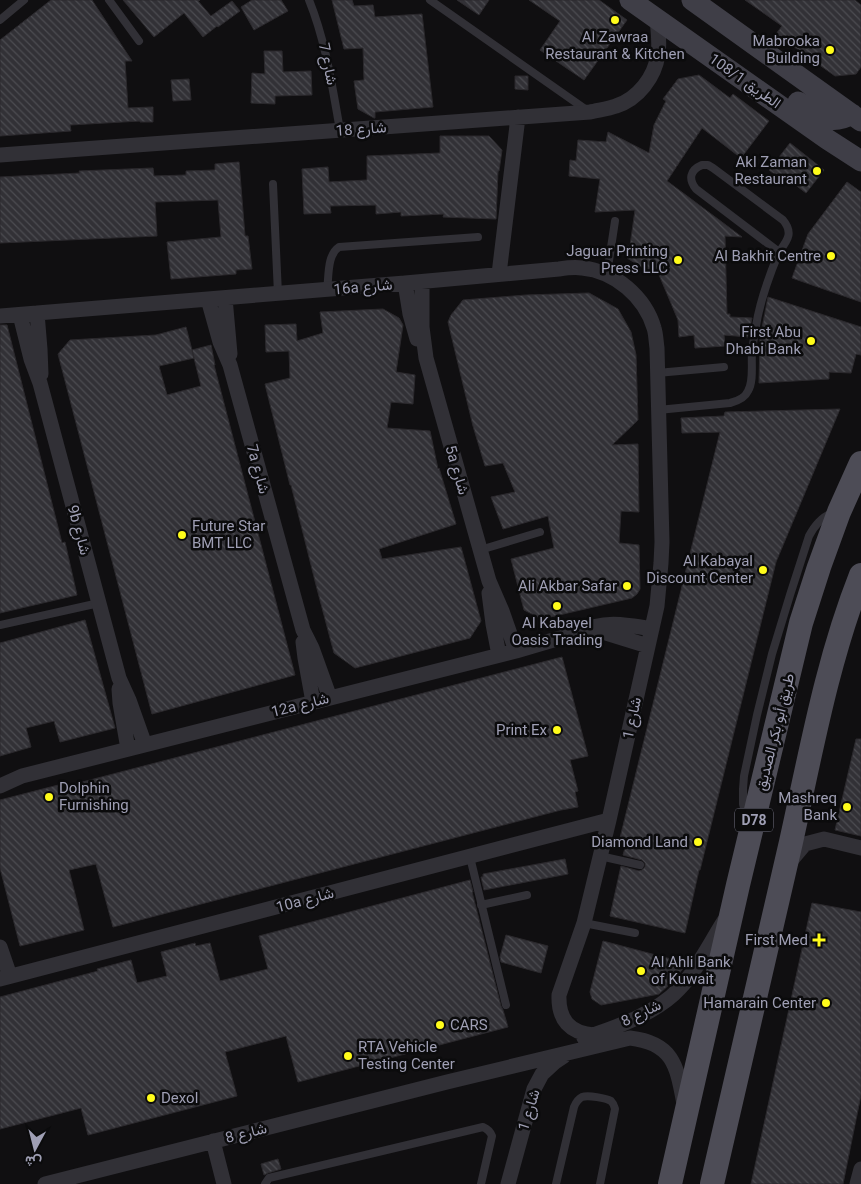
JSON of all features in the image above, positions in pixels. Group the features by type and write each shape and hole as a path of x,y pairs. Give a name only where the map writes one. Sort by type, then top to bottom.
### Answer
{"main road":[{"name":"طريق أبو بكر الصديق","path":"670,1184 801,623 839,512 861,462"},
{"name":"D78","path":"712,1184 826,684 840,634 861,575"}],"street":[{"name":"108/1 الطريق","path":"630,0 861,161"},
{"path":"692,0 858,112 844,119 824,119 749,70 730,61 709,56"},
{"name":"شارع 18","path":"0,155 590,112 617,106 632,98 645,86 654,71 658,54 657,19"},
{"path":"499,274 518,117"},
{"name":"16a شارع","path":"0,316 422,282 559,268 583,268 607,274 628,288 644,306 654,328 657,348 657,373"},
{"name":"5a شارع","path":"422,282 422,327 426,358 489,581 516,651"},
{"name":"5a شارع","path":"405,283 416,337 426,358"},
{"name":"7a شارع","path":"225,298 230,340 230,365"},
{"name":"7a شارع","path":"208,300 220,342 230,365 303,630 312,648 330,698"},
{"name":"9b شارع","path":"37,313 41,357 40,382"},
{"name":"9b شارع","path":"20,315 31,359 40,382 119,678 145,745"},
{"name":"شارع 1","path":"594,1035 574,1030 567,1024 561,1015 559,995 584,923 610,820 657,606 662,549 657,373"},
{"name":"5a شارع","path":"489,581 490,607 499,655"},
{"name":"12a شارع","path":"0,786 22,776 516,651 577,633 586,628 623,624 652,629"},
{"name":"7a شارع","path":"303,630 305,658 313,702"},
{"name":"12a شارع","path":"577,633 596,632 648,646"},
{"name":"9b شارع","path":"119,678 120,703 128,749"},
{"name":"12a شارع","path":"0,777 22,776"},
{"name":"10a شارع","path":"5,978 610,820"},
{"path":"785,868 805,844 824,839 861,848"},
{"name":"شارع 8","path":"447,1082 594,1035 655,1008 668,1000 689,977 734,905"},
{"path":"0,947 5,978"},
{"name":"شارع 8","path":"45,1184 447,1082 630,1038 644,1040 657,1045 668,1054 676,1066 680,1080 686,1118"},
{"name":"شارع 1","path":"508,1184 534,1090 542,1074 555,1062 572,1051"},
{"path":"213,1141 224,1184"},
{"path":"857,1184 861,1168"}],"lane":[{"path":"0,20 24,0"},
{"path":"109,0 139,42"},
{"name":"شارع 7","path":"309,0 324,45 340,130"},
{"path":"430,0 590,112"},
{"path":"658,410 730,403 739,400 748,392 751,385 752,352 761,301 779,252 788,238 789,231 783,220 713,168 708,165 696,167 692,172 691,178 692,184 696,189 779,252"},
{"path":"273,184 278,294"},
{"path":"607,274 615,221"},
{"path":"327,290 331,255 339,247 478,237"},
{"path":"657,373 724,367"},
{"path":"480,550 540,532"},
{"path":"0,625 99,603"},
{"path":"600,856 640,865"},
{"path":"470,857 506,1005"},
{"path":"481,905 527,895"},
{"path":"584,923 636,934"},
{"path":"556,1184 574,1106 579,1100 586,1096 591,1096 609,1100 616,1109 600,1184"},
{"path":"266,1184 269,1178 483,1127 492,1136 481,1184"}],"building":[{"path":"51,0 92,0 132,61 125,61 128,108 153,107 153,122 70,125 71,131 0,136 0,40"},
{"path":"123,0 200,0 198,1 211,16 232,1 240,11 203,37 184,13 154,37"},
{"path":"252,0 281,0 288,11 254,30 241,7"},
{"path":"332,0 352,0 354,6 373,5 375,17 422,14 433,107 375,112 375,118 358,109 354,81 364,80 363,48 344,49"},
{"path":"457,0 489,0 479,15"},
{"path":"529,0 599,0 627,20 584,80 540,50 560,21"},
{"name":"Mabrooka Building","path":"745,0 855,0 861,5 861,67 856,74 835,76 776,34 782,26"},
{"path":"264,51 282,51 283,72 311,71 312,95 275,96 275,104 251,103 252,73 265,74"},
{"path":"699,75 730,98 733,94 769,121 741,158 702,128 667,181 742,237 725,236 727,314 730,314 730,317 752,318 748,337 724,335 725,346 695,348 694,335 679,337 678,320 657,270 646,270 627,258 627,246 630,246 635,210 595,212 600,179 569,176 570,160 576,161 578,140 606,142 608,132 649,153 654,125 666,101 663,99 678,79"},
{"path":"515,76 528,76 528,90 515,89"},
{"path":"189,79 191,100 173,101 171,80"},
{"path":"440,136 489,136 502,150 498,171 496,219 443,217 444,214 401,216 401,212 376,214 376,205 330,206 331,213 304,214 302,169 328,167 329,182 367,180 367,156 440,153"},
{"path":"790,143 824,170 806,193 785,177 782,180 769,170"},
{"path":"239,162 245,236 248,236 252,269 236,270 236,274 171,279 167,242 221,237 218,200 155,202 157,236 0,243 0,177 153,168 154,176 186,175 186,171 215,170 215,164"},
{"name":"Al Bakhit Centre","path":"847,182 861,192 861,302 792,278 808,234"},
{"path":"589,293 618,309 631,332 636,355 638,420 612,445 638,444 639,512 621,511 619,543 639,545 640,589 632,598 542,619 524,610 511,559 554,548 548,516 503,529 491,497 515,492 503,463 485,466 473,426 448,322 463,300"},
{"name":"First Abu Dhabi Bank","path":"768,297 861,327 861,355 856,354 851,373 829,372 829,379 759,383 760,338"},
{"path":"383,309 399,318 403,325 396,372 415,375 413,404 391,402 387,428 430,431 438,469 456,524 379,549 382,559 461,547 481,621 470,638 355,668 334,653 316,585 265,384 290,378 289,351 266,352 265,325 296,324 297,341 323,333 320,312"},
{"path":"0,325 7,325 62,543 65,542 77,595 0,613"},
{"name":"Future Star BMT LLC","path":"186,327 192,350 211,345 214,365 295,675 152,714 58,354 70,340 156,335","holes":["194,358 201,386 167,395 159,366"]},
{"path":"840,409 776,562 685,933 610,916 621,866 639,871 645,867 645,863 642,860 623,855 625,848 618,846 720,432 682,433 681,418 724,416 725,412"},
{"path":"85,620 115,728 60,742 54,721 26,728 31,747 0,756 0,643"},
{"path":"562,657 588,756 570,760 578,791 575,792 578,807 113,927 96,864 69,870 84,930 20,946 0,868 0,800 66,783 67,786"},
{"path":"856,739 861,739 861,836 835,830"},
{"path":"565,859 568,874 484,890 481,877 483,877 483,874"},
{"path":"470,880 501,1006 508,1027 298,1082 286,1036 225,1052 237,1096 88,1135 81,1108 0,1129 0,997 98,971 97,969 131,960 137,983 167,976 161,952 195,943 196,946 210,943 220,981 268,969 259,936"},
{"name":"Hamarain Center","path":"812,903 861,912 861,1095 843,1184 751,1184"},
{"path":"506,935 548,946 541,973 501,962 500,957"},
{"name":"Al Ahli Bank of Kuwait","path":"603,941 686,963 686,965 659,994 601,1005 592,999 590,992"},
{"path":"278,1159 281,1169 264,1175 261,1164"}],"place":[{"name":"Al Zawraa Restaurant & Kitchen","path":"615,20"},
{"name":"Mabrooka Building","path":"830,50"},
{"name":"Akl Zaman Restaurant","path":"817,171"},
{"name":"Al Bakhit Centre","path":"831,256"},
{"name":"Jaguar Printing Press LLC","path":"678,260"},
{"name":"First Abu Dhabi Bank","path":"811,341"},
{"name":"Future Star BMT LLC","path":"182,535"},
{"name":"Al Kabayal Discount Center","path":"763,570"},
{"name":"Ali Akbar Safar","path":"627,586"},
{"name":"Al Kabayel Oasis Trading","path":"557,606"},
{"name":"Print Ex","path":"557,730"},
{"name":"Dolphin Furnishing","path":"49,797"},
{"name":"Mashreq Bank","path":"847,807"},
{"name":"Diamond Land","path":"698,842"},
{"name":"First Med","path":"819,940"},
{"name":"Al Ahli Bank of Kuwait","path":"641,971"},
{"name":"Hamarain Center","path":"826,1003"},
{"name":"CARS","path":"440,1025"},
{"name":"RTA Vehicle Testing Center","path":"348,1056"},
{"name":"Dexol","path":"151,1098"}]}
